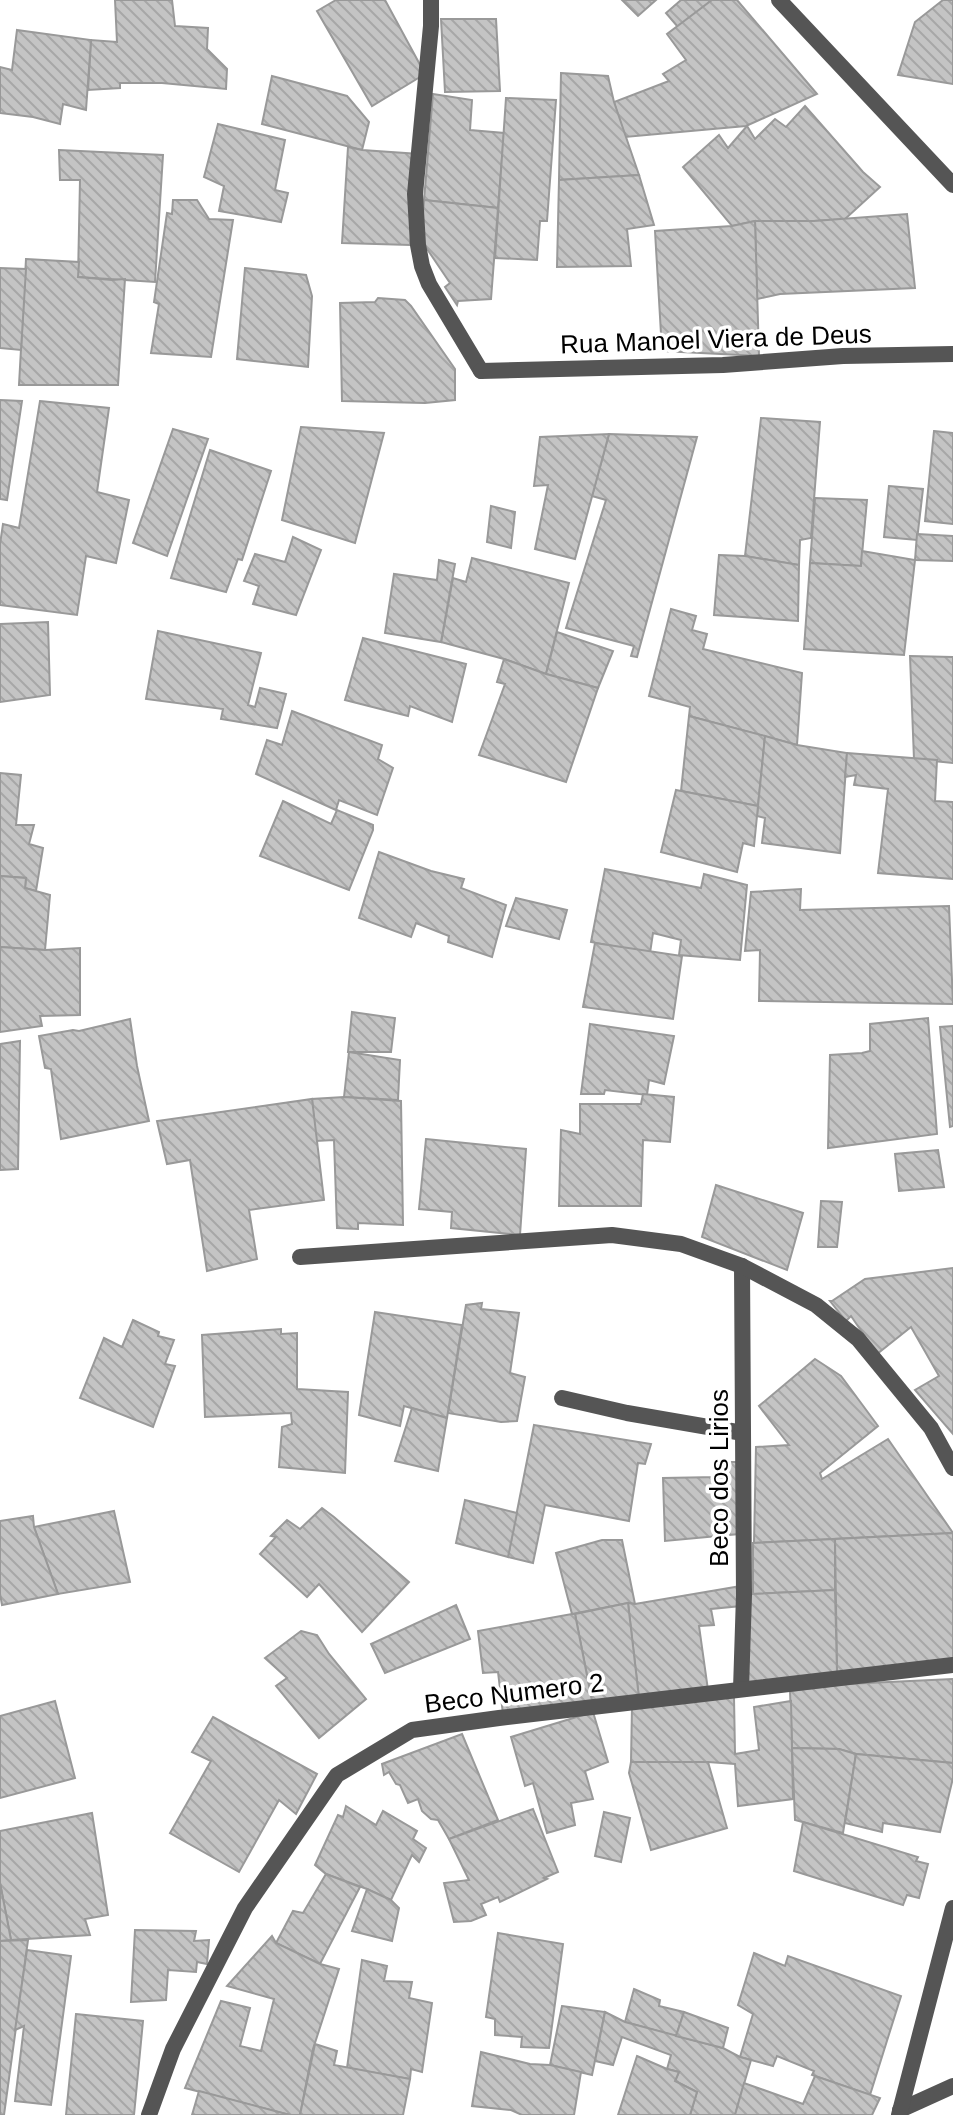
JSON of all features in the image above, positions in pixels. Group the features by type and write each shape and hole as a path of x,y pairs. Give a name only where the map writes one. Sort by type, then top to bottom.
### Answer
{"street":[{"name":"Rua Manoel Viera de Deus","path":"431,0 415,194 418,245 429,284 481,371 723,365 843,356 953,354"},
{"path":"779,0 953,185"},
{"path":"300,1257 612,1235 681,1244 742,1266 816,1305 858,1339 931,1428 953,1468"},
{"name":"Beco dos Lirios","path":"741,1689 744,1595 742,1266"},
{"path":"562,1398 743,1433"},
{"name":"Beco Numero 2","path":"149,2115 173,2049 245,1908 337,1775 412,1730 953,1665"},
{"path":"899,2112 953,1908"},
{"path":"899,2112 953,2086"}],"building":[{"path":"115,0 172,0 175,26 208,28 207,49 227,69 226,89 120,83 120,88 88,90 91,40 117,42"},
{"path":"336,0 385,0 425,74 372,106 317,11"},
{"path":"622,0 656,0 638,16"},
{"path":"681,0 712,0 678,27 666,13"},
{"path":"712,0 737,0 817,94 746,126 625,137 614,102 669,81 663,74 686,60 667,34"},
{"path":"943,0 953,0 953,84 898,75 915,22"},
{"path":"441,19 496,19 500,91 445,92"},
{"path":"17,30 91,40 86,110 63,104 60,124 0,113 0,67 12,70"},
{"path":"561,73 608,76 639,175 559,180"},
{"path":"272,76 347,96 369,122 362,150 262,124"},
{"path":"433,94 472,100 470,130 504,133 498,208 424,200"},
{"path":"506,98 556,100 547,221 540,221 537,260 495,258"},
{"path":"805,106 880,187 845,219 755,221 732,226 683,167 719,135 728,148 747,126 755,139 775,119 786,127"},
{"path":"218,124 285,140 275,190 288,193 281,222 219,211 224,186 204,177"},
{"path":"348,147 419,154 410,245 342,243"},
{"path":"59,150 163,155 155,282 78,277 80,180 60,180"},
{"path":"639,175 654,225 627,229 631,266 557,267 559,180"},
{"path":"173,200 197,200 209,219 233,220 211,357 151,353 159,304 154,302 167,213 172,214"},
{"path":"424,200 498,208 491,299 458,301 457,305 445,287 450,283 421,240"},
{"path":"907,214 915,288 780,294 757,299 755,221 814,221"},
{"path":"755,221 759,356 662,351 655,231 732,226"},
{"path":"26,259 79,262 78,277 125,279 118,385 19,385"},
{"path":"0,268 26,269 21,350 0,348"},
{"path":"245,268 306,275 312,296 308,367 237,359"},
{"path":"378,298 405,300 411,306 455,369 455,400 425,403 342,401 340,303 375,302"},
{"path":"0,400 22,401 7,500 0,499"},
{"path":"40,401 109,408 97,492 129,500 116,563 86,556 77,615 0,605 3,524 19,528"},
{"path":"761,418 820,422 811,538 800,540 799,565 745,556"},
{"path":"301,427 384,433 355,543 282,520"},
{"path":"173,429 208,439 167,556 133,543"},
{"path":"934,431 953,433 953,524 925,521"},
{"path":"609,434 697,437 637,657 631,656 634,646 566,628 606,500 592,496"},
{"path":"609,434 575,559 535,549 548,485 534,486 540,437"},
{"path":"210,450 271,471 242,560 238,559 226,592 171,578"},
{"path":"889,486 923,489 917,540 884,537"},
{"path":"815,498 867,500 861,566 810,563"},
{"path":"491,506 515,512 511,548 487,542"},
{"path":"917,534 953,536 953,561 915,560"},
{"path":"293,537 321,550 296,615 253,604 259,586 244,581 255,554 285,562"},
{"path":"862,551 915,560 904,655 804,649 810,563 861,566"},
{"path":"719,555 799,565 798,621 714,615"},
{"path":"472,558 569,583 546,674 441,642 453,578 466,582"},
{"path":"439,560 455,564 441,642 385,633 394,574 437,580"},
{"path":"671,609 696,616 692,630 707,634 703,649 802,673 797,745 689,716 690,707 649,696"},
{"path":"48,622 50,695 0,702 0,624"},
{"path":"158,631 261,653 248,705 255,707 260,688 286,694 277,728 221,719 223,709 146,699"},
{"path":"557,632 613,651 598,688 546,674"},
{"path":"363,638 466,664 452,722 410,706 408,716 345,700"},
{"path":"910,656 953,657 953,763 914,759"},
{"path":"504,659 598,688 566,782 479,755 505,684 497,682"},
{"path":"292,711 382,745 378,759 393,768 377,815 339,800 336,810 256,774 267,740 282,745"},
{"path":"689,716 765,736 758,806 681,791"},
{"path":"765,736 847,753 840,853 762,843 765,818 757,816"},
{"path":"847,753 937,760 935,801 953,802 953,879 878,873 888,789 854,785 856,775 845,777"},
{"path":"0,773 21,775 16,825 34,825 29,844 43,848 36,891 25,888 26,878 0,876"},
{"path":"676,790 758,806 754,846 743,843 737,872 661,852"},
{"path":"283,801 331,824 337,810 373,825 349,890 260,856"},
{"path":"379,852 464,879 461,888 506,905 492,957 448,942 449,936 416,923 411,937 359,918"},
{"path":"605,869 701,888 704,874 747,885 740,960 679,955 681,940 653,933 650,953 591,942"},
{"path":"0,876 26,878 25,888 50,895 45,950 0,947"},
{"path":"801,889 800,910 949,906 953,1004 759,1001 760,950 745,951 751,892"},
{"path":"516,898 567,910 559,939 506,926"},
{"path":"595,943 682,956 673,1019 583,1007"},
{"path":"0,947 45,950 80,948 80,1015 40,1016 42,1026 0,1032"},
{"path":"352,1012 395,1018 391,1052 348,1052"},
{"path":"928,1018 937,1134 828,1148 830,1055 870,1051 870,1024"},
{"path":"130,1019 149,1121 61,1139 51,1069 45,1068 39,1036 79,1031"},
{"path":"590,1024 674,1036 664,1084 649,1080 647,1095 605,1090 604,1094 581,1094"},
{"path":"953,1026 953,1126 950,1127 940,1027"},
{"path":"20,1041 18,1169 0,1170 0,1044"},
{"path":"349,1052 400,1060 398,1100 344,1097"},
{"path":"643,1094 674,1097 670,1142 643,1140 641,1206 559,1206 561,1130 580,1134 580,1104 641,1104"},
{"path":"344,1097 401,1101 403,1225 358,1223 358,1229 337,1228 334,1140 316,1141 312,1099"},
{"path":"312,1099 324,1200 249,1210 257,1259 207,1271 190,1160 167,1164 157,1121"},
{"path":"426,1139 526,1149 520,1235 451,1228 452,1212 419,1209"},
{"path":"938,1150 944,1187 899,1191 895,1154"},
{"path":"716,1185 803,1213 787,1270 702,1237"},
{"path":"821,1201 842,1202 837,1247 818,1247"},
{"path":"953,1268 953,1434 915,1390 939,1376 911,1327 877,1354 851,1316 846,1321 830,1301 865,1279"},
{"path":"482,1303 481,1309 519,1313 510,1373 525,1377 517,1421 501,1422 448,1413 466,1305"},
{"path":"375,1312 462,1325 447,1418 404,1406 400,1426 359,1415"},
{"path":"133,1320 159,1332 158,1336 174,1340 165,1364 175,1366 153,1427 80,1398 104,1338 122,1347"},
{"path":"281,1329 281,1334 297,1333 297,1389 348,1392 345,1473 279,1467 282,1427 292,1424 291,1413 205,1417 202,1335"},
{"path":"815,1359 841,1376 878,1426 820,1473 822,1479 888,1439 953,1533 754,1543 756,1447 789,1445 759,1406"},
{"path":"412,1408 447,1418 438,1471 395,1461"},
{"path":"534,1425 651,1444 645,1464 638,1463 629,1521 545,1505 533,1563 508,1557"},
{"path":"717,1462 741,1462 739,1534 665,1541 663,1478 717,1477"},
{"path":"465,1500 517,1513 508,1557 456,1543"},
{"path":"322,1508 409,1582 362,1632 319,1584 307,1597 260,1554 276,1537 271,1536 287,1520 300,1529"},
{"path":"114,1511 130,1582 58,1594 34,1527"},
{"path":"33,1516 34,1527 58,1594 2,1605 0,1521"},
{"path":"953,1533 953,1659 837,1672 835,1539"},
{"path":"835,1539 835,1590 753,1594 753,1543"},
{"path":"602,1540 622,1540 635,1604 572,1614 556,1553"},
{"path":"741,1586 741,1606 711,1609 714,1625 699,1626 708,1690 639,1698 628,1603"},
{"path":"753,1589 753,1594 835,1590 837,1672 744,1684 745,1592"},
{"path":"628,1603 639,1698 592,1701 575,1614"},
{"path":"456,1605 470,1639 385,1673 371,1644"},
{"path":"575,1614 592,1701 503,1714 498,1672 483,1673 478,1631"},
{"path":"301,1631 317,1635 366,1699 319,1738 276,1686 287,1678 265,1658"},
{"path":"953,1679 953,1763 856,1754 839,1749 792,1748 790,1691 846,1684"},
{"path":"734,1697 735,1754 759,1750 754,1707 791,1701 793,1799 738,1806 735,1764 631,1762 632,1707"},
{"path":"55,1701 75,1778 0,1798 0,1716"},
{"path":"593,1712 608,1762 585,1771 593,1799 571,1803 575,1825 547,1833 533,1783 525,1786 511,1737"},
{"path":"213,1717 317,1774 296,1814 279,1800 239,1872 170,1833 211,1761 192,1752"},
{"path":"462,1734 498,1820 449,1839 438,1820 431,1819 422,1811 418,1799 408,1803 400,1785 396,1784 389,1772 384,1775 382,1764"},
{"path":"792,1748 839,1749 856,1754 843,1833 795,1820"},
{"path":"856,1754 953,1763 953,1778 940,1832 883,1823 882,1832 845,1823"},
{"path":"631,1762 708,1762 727,1828 651,1850 629,1773"},
{"path":"346,1806 376,1825 383,1811 417,1831 413,1839 426,1848 419,1862 412,1855 391,1900 326,1874 315,1865 338,1815 343,1817"},
{"path":"533,1809 558,1872 500,1902 498,1897 481,1904 486,1915 471,1921 454,1922 444,1883 469,1880 449,1839"},
{"path":"604,1812 630,1818 621,1862 595,1856"},
{"path":"92,1813 108,1915 85,1919 90,1935 11,1940 0,1883 0,1831"},
{"path":"803,1822 918,1857 916,1861 928,1864 919,1898 907,1895 903,1905 794,1871"},
{"path":"326,1874 360,1887 320,1964 276,1943 293,1911 303,1913"},
{"path":"0,1883 11,1940 0,1941"},
{"path":"367,1889 391,1900 399,1908 392,1941 352,1931"},
{"path":"135,1930 196,1931 194,1941 209,1940 207,1964 197,1962 196,1972 168,1970 166,2000 131,2002"},
{"path":"498,1933 563,1944 549,2048 521,2047 522,2037 495,2035 495,2019 486,2017"},
{"path":"272,1936 276,1943 320,1964 339,1969 313,2049 300,2115 185,2088 221,2001 250,2008 240,2046 261,2051 274,1999 227,1986"},
{"path":"28,1940 4,2115 0,2115 0,1941"},
{"path":"27,1950 71,1956 51,2105 15,2101 24,2026 15,2030"},
{"path":"754,1953 785,1966 788,1956 901,1996 870,2095 812,2075 814,2071 777,2056 773,2066 740,2057 753,2014 738,2005"},
{"path":"362,1960 387,1966 384,1981 412,1982 409,1998 432,2003 422,2072 411,2069 410,2079 347,2068"},
{"path":"634,1989 660,2000 659,2006 684,2012 676,2036 625,2022"},
{"path":"562,2006 605,2012 592,2075 550,2065"},
{"path":"605,2012 625,2022 723,2048 751,2060 735,2115 690,2115 697,2092 675,2081 679,2072 667,2069 671,2055 622,2037 613,2065 595,2061"},
{"path":"684,2012 728,2028 723,2048 676,2036"},
{"path":"76,2014 143,2021 134,2115 66,2115"},
{"path":"315,2044 337,2051 334,2065 410,2079 403,2115 300,2115"},
{"path":"481,2052 581,2072 574,2115 522,2115 511,2110 472,2106"},
{"path":"637,2056 679,2072 675,2081 697,2092 690,2115 618,2115"},
{"path":"815,2076 880,2098 872,2115 735,2115 744,2083 803,2104"},
{"path":"199,2091 290,2115 192,2115"}]}
